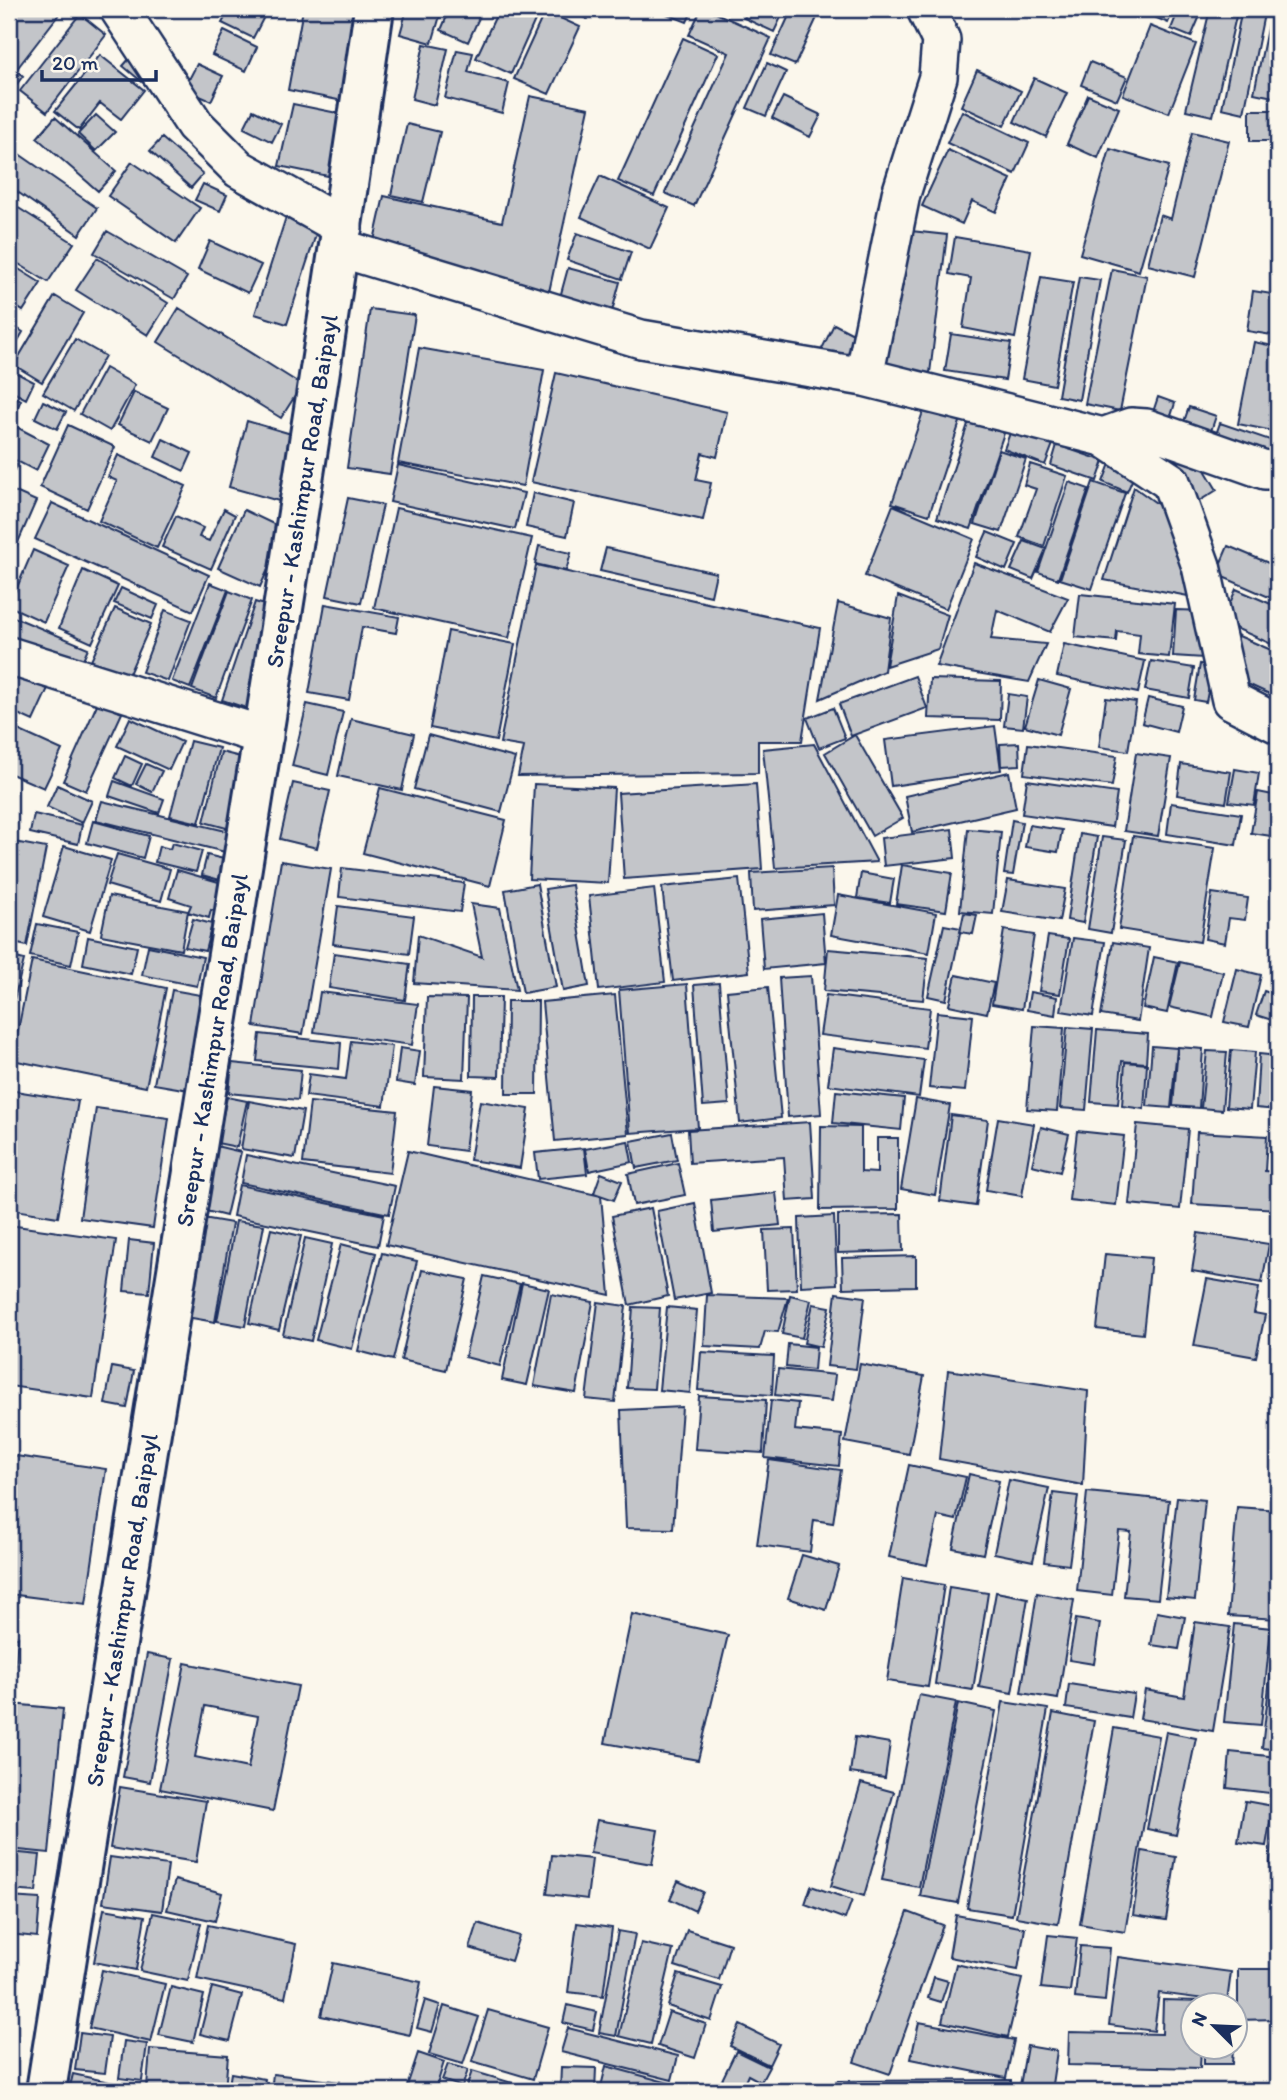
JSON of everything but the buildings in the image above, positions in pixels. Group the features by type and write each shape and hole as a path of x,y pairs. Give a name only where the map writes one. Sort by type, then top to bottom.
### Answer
{"street":[{"path":"119,9 195,125 239,169 342,237 640,339 864,377 1103,437 1171,482 1201,566 1231,700 1278,724"},
{"name":"Sreepur - Kashimpur Road, Baipayl","path":"46,2091 225,965 264,736 342,237 374,9"},
{"path":"864,377 901,194 938,77 942,40 926,9"},
{"path":"1103,437 1130,427 1146,428 1265,470 1278,471"},
{"path":"9,656 264,736"}]}
